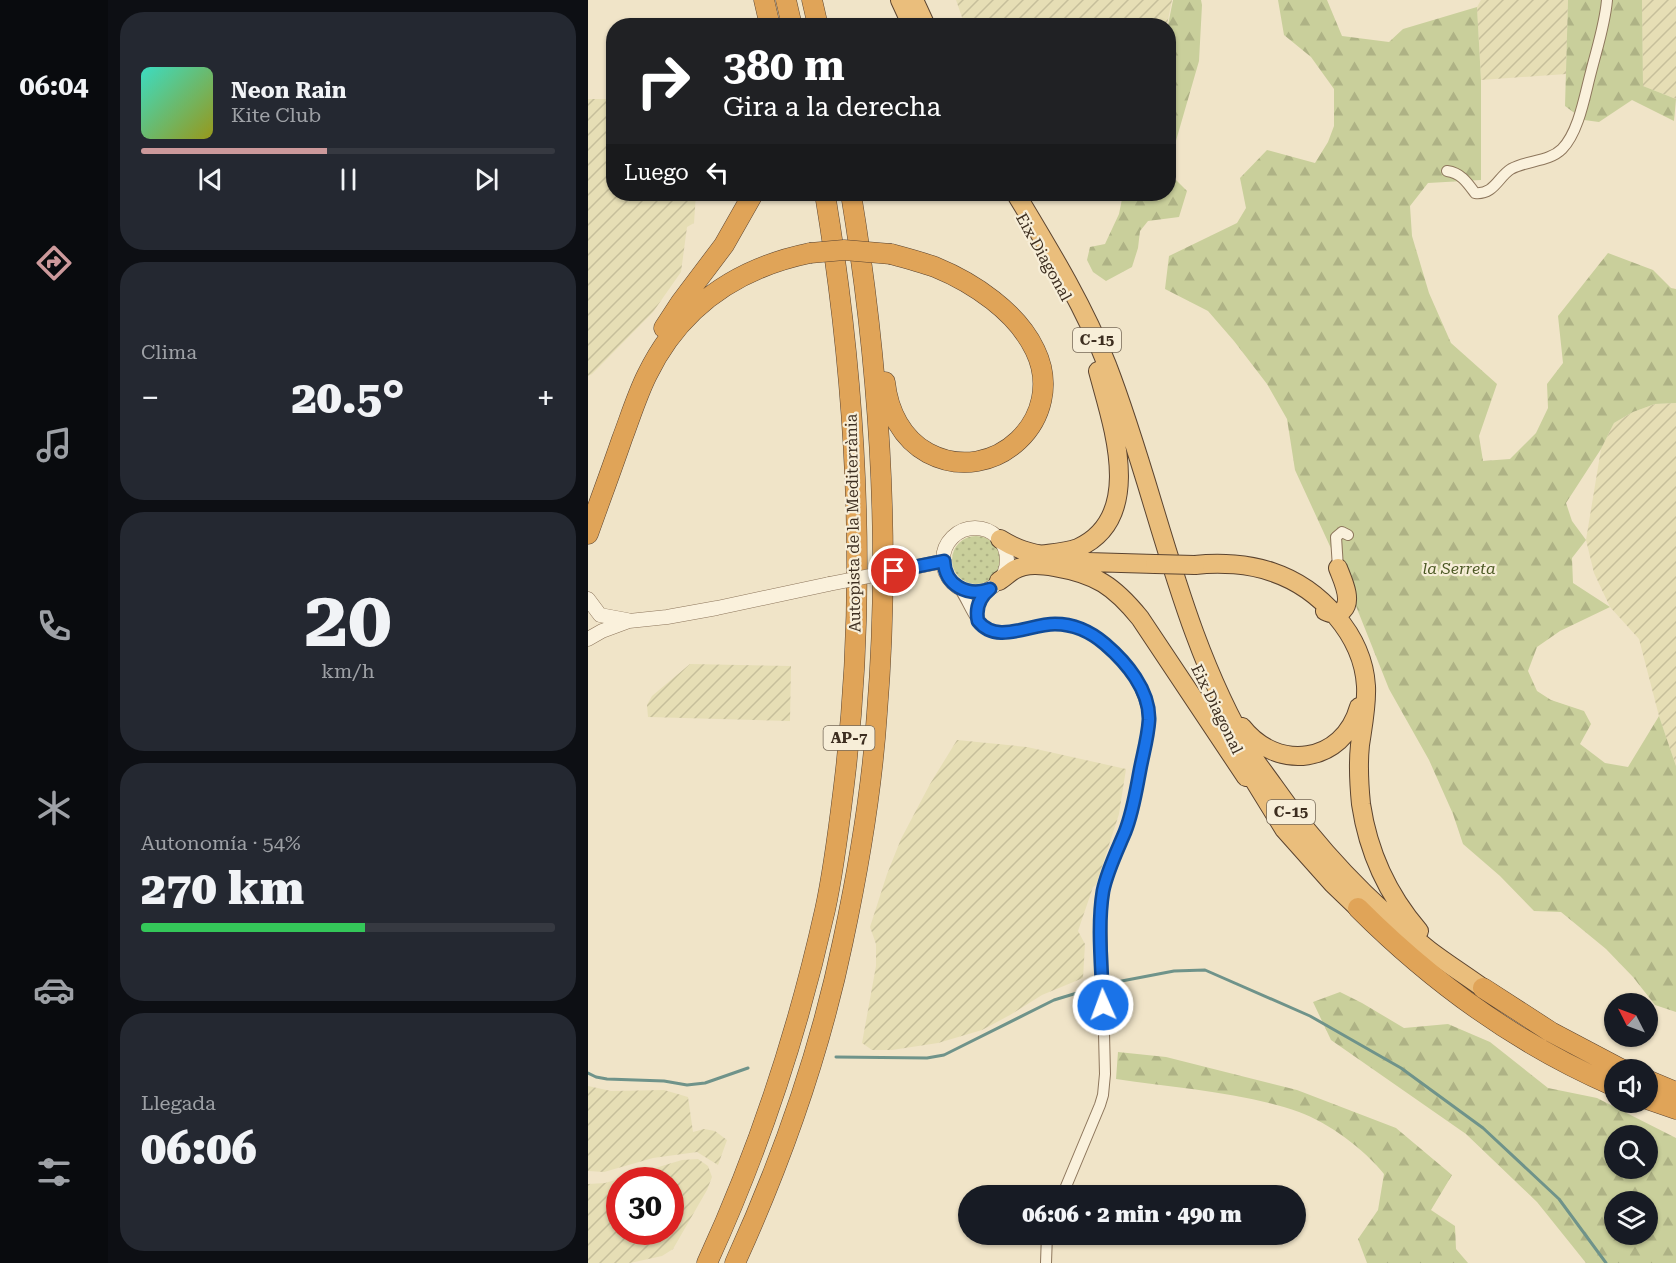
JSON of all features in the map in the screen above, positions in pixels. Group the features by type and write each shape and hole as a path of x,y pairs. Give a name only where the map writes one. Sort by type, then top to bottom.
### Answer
{"highway":[{"path":"764,0 768,18"},
{"path":"786,0 790,18"},
{"path":"812,0 816,18"},
{"path":"900,0 908,18"},
{"path":"914,0 922,18"},
{"path":"588,509 636,381 659,336 681,302 724,245 749,201"},
{"name":"Autopista de la Mediterrània","path":"707,1263 752,1155 796,1024 825,909 840,822 848,755 857,610 855,473 847,359 837,268 826,201"},
{"name":"Autopista de la Mediterrània","path":"735,1263 778,1162 821,1030 843,940 861,851 870,783 881,658 883,557 881,487 874,374 852,201"},
{"path":"588,534 645,376 667,340 699,305 726,284 775,262 810,253 844,250 870,252 891,254 935,267 987,296 1017,323 1028,336 1035,350 1044,380 1040,408 1032,426 1000,454 974,462 946,460 921,449 907,437 894,416 886,390 872,266 870,252 861,201"},
{"name":"Eix Diagonal","path":"1011,201 1065,292 1119,417 1172,601 1198,674 1226,734 1284,829 1358,908 1413,961 1456,995 1549,1054 1604,1081"},
{"name":"Eix Diagonal","path":"1020,201 1091,326 1128,425 1190,624 1224,704 1252,757 1294,815 1326,852 1378,906 1404,929 1429,950 1483,988 1551,1032 1604,1061"},
{"path":"995,585 1015,570 1087,543 1104,527 1115,508 1119,490 1118,455 1095,358"},
{"path":"1000,539 1039,560 1092,577 1127,602 1148,629 1261,799 1284,829"},
{"path":"1039,560 1236,565 1272,577 1298,590 1327,612 1334,614 1341,612 1347,598"},
{"path":"1272,577 1300,580 1322,592 1330,590 1336,584 1338,568"},
{"path":"1338,568 1365,680 1366,696 1360,748 1359,788 1365,826 1376,861 1393,895 1412,923 1440,953 1483,988"},
{"path":"1210,671 1245,730 1271,751 1295,756 1320,752 1336,743 1350,728 1358,710 1360,694 1358,670 1350,653 1324,617 1272,577"},
{"path":"1334,614 1348,632 1358,652"},
{"path":"1658,1085 1676,1092"},
{"path":"1658,1103 1676,1109"}],"street":[{"path":"1447,171 1458,174 1475,193 1484,193 1516,167 1547,158 1563,148 1573,133 1579,116 1603,26 1607,0"},
{"path":"978,621 977,610 983,594 995,585 1007,566 1007,554 1000,539 980,528 963,531 950,541 944,561 946,573 966,597 978,621 996,633 1055,624 1092,633 1120,659 1136,679 1146,699 1149,722 1133,807 1103,890 1101,909 1105,1074 1103,1095 1066,1185"},
{"path":"1338,568 1336,537 1342,532 1348,535"},
{"path":"589,639 602,631 629,621 717,608 944,561"},
{"path":"958,588 974,592 995,585"},
{"path":"591,604 604,616 629,621"},
{"path":"589,639 594,622 591,604"},
{"path":"1046,1263 1047,1245"}],"shaded area":[{"path":"956,0 1172,0 1168,18 962,18"},
{"path":"1481,0 1568,0 1566,74 1481,80 1477,7"},
{"path":"1642,0 1676,0 1676,99 1643,86"},
{"path":"588,99 606,99 606,201 696,201 694,223 687,227 681,272 653,312 588,376"},
{"path":"1676,403 1676,766 1659,716 1639,639 1610,607 1594,573 1586,540 1601,449 1614,423 1633,412 1655,404"},
{"path":"690,664 791,666 790,721 648,717 647,705 652,696"},
{"path":"957,740 1027,747 1126,769 1119,814 1078,931 1085,944 1083,978 1042,995 982,1030 938,1043 892,1050 872,1050 862,1043 876,966 876,944 870,927 901,839 930,784"},
{"path":"588,1086 611,1091 664,1090 688,1097 693,1132 704,1129 715,1131 727,1140 718,1165 697,1152 653,1158 622,1167 606,1167 604,1172 588,1171"},
{"path":"698,1159 708,1166 712,1177 684,1230 684,1167 659,1167 682,1160"},
{"path":"605,1183 606,1245 675,1245 673,1249 662,1256 630,1263 588,1263 588,1184"}],"green space":[{"path":"1173,0 1201,0 1199,61 1176,141 1176,18 1169,18"},
{"name":"la Serreta","path":"1278,0 1327,0 1342,36 1389,42 1403,29 1477,7 1481,80 1481,180 1428,183 1410,206 1412,236 1429,293 1451,343 1497,384 1479,436 1483,461 1510,459 1536,433 1548,408 1547,384 1563,363 1558,316 1608,253 1653,270 1671,288 1676,289 1676,403 1655,404 1633,412 1614,423 1601,449 1566,503 1572,521 1586,540 1572,558 1573,583 1610,607 1560,631 1537,647 1528,671 1537,691 1551,700 1584,711 1591,724 1580,744 1605,763 1628,767 1659,716 1676,766 1676,1012 1658,1006 1658,993 1646,993 1606,949 1561,912 1534,911 1500,876 1463,844 1453,814 1429,760 1389,689 1346,581 1295,470 1287,419 1267,384 1208,311 1165,289 1169,256 1237,223 1246,208 1240,178 1267,150 1315,163 1328,142 1334,126 1334,89 1311,57 1284,35"},
{"path":"1568,0 1642,0 1643,86 1676,99 1674,121 1632,100 1599,122 1584,120 1565,106"},
{"path":"1176,180 1187,191 1179,217 1148,221 1140,231 1132,267 1106,281 1093,272 1087,260 1090,247 1105,244 1119,214 1122,201 1176,201"},
{"path":"971,536 981,536 996,546 1000,560 996,574 990,580 981,584 971,584 956,574 952,565 952,555 962,540"},
{"path":"1340,992 1404,1028 1448,1024 1490,1042 1548,1088 1597,1098 1604,1102 1604,1113 1627,1113 1650,1125 1604,1125 1604,1179 1658,1179 1658,1129 1676,1138 1676,1263 1586,1263 1537,1202 1466,1134 1331,1040 1313,1002"},
{"path":"1118,1052 1166,1057 1297,1090 1396,1128 1452,1175 1431,1210 1455,1226 1456,1249 1468,1263 1367,1263 1358,1239 1378,1210 1384,1174 1356,1146 1322,1123 1277,1105 1209,1091 1116,1079"}],"waterway":[{"path":"1106,984 1174,971 1205,970 1310,1016 1401,1068 1483,1128 1559,1199 1606,1263"},
{"path":"836,1057 927,1058 944,1055 1054,1000 1100,986"},
{"path":"588,1073 607,1079 664,1081 687,1085 705,1083 748,1068"}],"route":[{"path":"894,571 944,561 946,573 958,588 974,592 990,589 981,598 977,617 978,621 990,631 1003,633 1055,624 1092,633 1112,650 1142,689 1146,699 1149,722 1133,807 1103,890 1101,909 1103,1005"}]}
